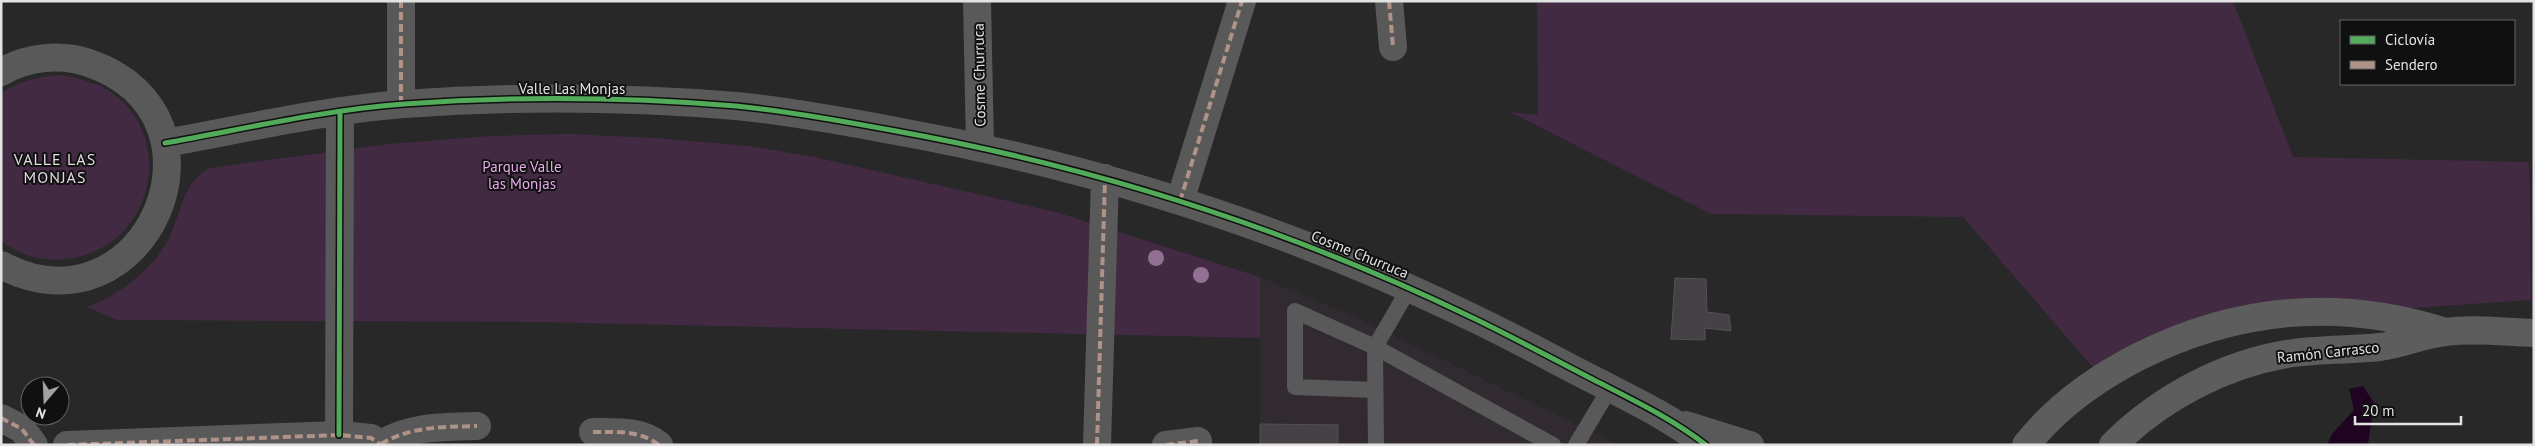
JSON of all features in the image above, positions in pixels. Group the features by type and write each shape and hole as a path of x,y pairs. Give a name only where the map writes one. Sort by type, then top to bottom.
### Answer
{"main road":[{"name":"Ramón Carrasco","path":"2026,445 2060,408 2089,386 2122,365 2185,336 2237,320 2280,313 2338,311 2395,318 2446,332"},
{"name":"Ramón Carrasco","path":"2113,445 2153,410 2181,393 2240,366 2293,353 2382,346 2446,332 2534,333"}],"street":[{"path":"401,1 401,104"},
{"name":"Cosme Churruca","path":"977,1 980,146 1105,178 1180,201 1302,243 1410,287 1678,423 1750,445"},
{"path":"1180,201 1242,1"},
{"path":"1388,1 1394,47"},
{"path":"1,72 32,60 57,57 81,60 104,68 125,82 143,99 157,120 164,143 167,165 166,187 160,208 150,229 136,246 119,260 100,271 79,277 56,280 34,278 1,265"},
{"name":"Valle Las Monjas","path":"164,143 340,112 401,104 490,100 604,99 738,106 865,125 980,146"},
{"path":"339,435 340,112"},
{"path":"1097,445 1105,178"},
{"path":"1,418 10,421 22,430 34,445"},
{"name":"Cosme Churruca","path":"1678,423 1706,445"},
{"path":"67,445 339,435 371,438 381,444 392,437 418,429 477,426"},
{"path":"593,432 631,433 645,436 659,445"},
{"path":"1166,445 1198,441"}],"lane":[{"path":"1376,445 1375,347 1410,287"},
{"path":"1375,390 1295,387 1294,311 1375,347 1553,445"},
{"path":"1576,445 1610,388"}],"shaded area":[{"path":"1260,277 1359,319 1619,445 1260,445"},
{"path":"2363,386 2374,403 2368,445 2327,445 2332,434 2354,410 2349,389"}],"green space":[{"path":"1537,1 2233,1 2293,157 2529,162 2531,300 2351,312 2280,313 2102,378 1963,217 1711,214 1510,112 1538,115"},
{"path":"61,75 85,80 100,86 120,99 137,120 147,144 149,169 145,193 135,216 119,235 99,250 73,258 54,260 26,255 1,241 1,93 30,80"},
{"name":"Parque Valle las Monjas","path":"569,134 656,138 748,146 814,157 1056,212 1260,277 1260,338 537,322 118,320 87,307 123,288 156,258 170,236 189,188 201,173 210,168 389,144 490,136"}],"building":[{"path":"1675,278 1706,279 1707,312 1729,315 1731,331 1705,328 1705,340 1671,339"},
{"path":"1260,424 1338,425 1338,445 1260,445"}],"marked path":[{"path":"401,1 401,104"},
{"path":"1180,201 1242,1"},
{"path":"1389,1 1393,47"},
{"path":"1097,445 1105,178"},
{"path":"1,418 22,429 34,445"},
{"path":"381,444 392,438 416,431 440,427 477,426"},
{"path":"593,432 636,434 659,445"},
{"path":"67,445 339,435 371,438 381,445"},
{"path":"1166,445 1198,441"}],"cycle path":[{"path":"165,143 314,115 374,107 445,101 528,99 612,99 736,106 796,113 896,131 1044,163 1117,182 1190,204 1332,256 1402,285 1502,332 1651,410 1679,426 1706,445"},
{"path":"339,435 340,111"}],"district":[{"name":"VALLE LAS MONJAS","path":"55,168"}]}
